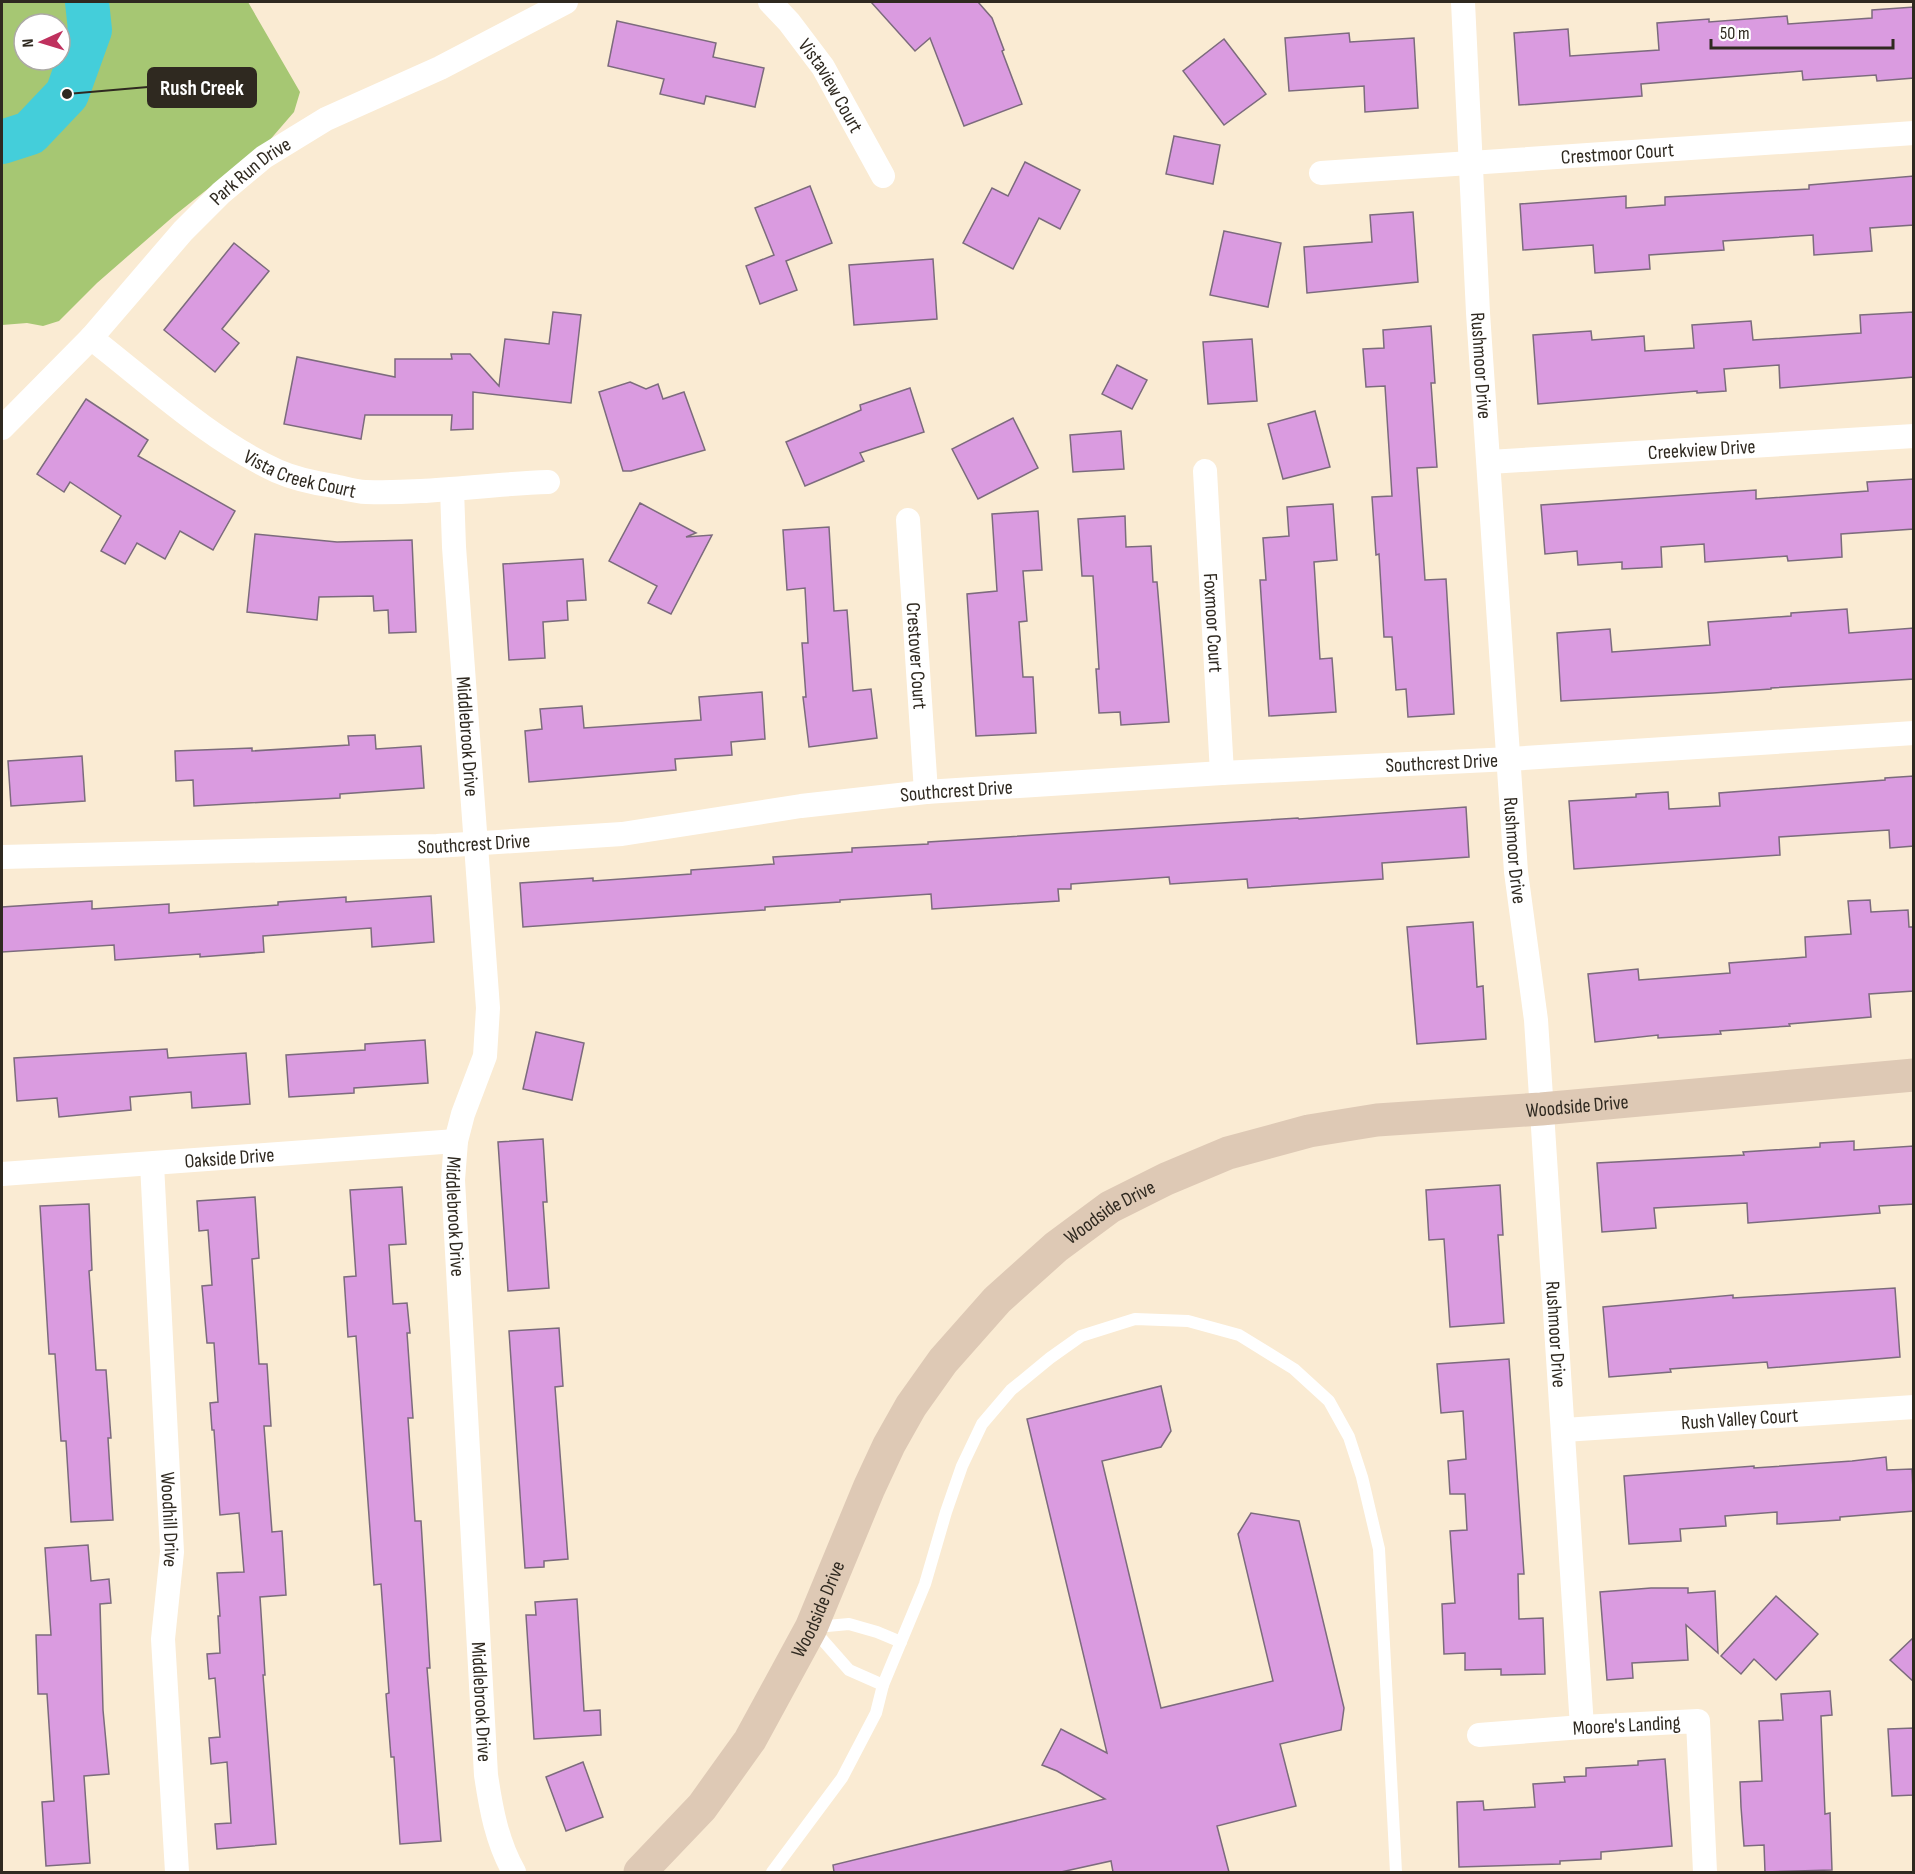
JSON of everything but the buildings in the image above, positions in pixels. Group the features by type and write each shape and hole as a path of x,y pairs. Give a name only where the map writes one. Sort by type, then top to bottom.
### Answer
{"street":[{"name":"Park Run Drive","path":"2,428 91,338 183,231 221,193 264,157 326,119 440,68 566,2"},
{"name":"Vistaview Court","path":"770,2 789,22 824,67 883,176"},
{"name":"Rushmoor Drive","path":"1463,2 1478,313 1516,872 1536,1020 1582,1727"},
{"name":"Crestmoor Court","path":"1321,173 1914,133"},
{"name":"Vista Creek Court","path":"91,338 202,425 277,471 305,481 364,492 549,482"},
{"name":"Creekview Drive","path":"1489,462 1914,436"},
{"name":"Foxmoor Court","path":"1205,471 1222,773"},
{"name":"Middlebrook Drive","path":"452,489 454,547 488,1008 485,1056 463,1114 456,1142 453,1180 486,1775 493,1820 514,1872"},
{"name":"Crestover Court","path":"908,520 926,792"},
{"name":"Southcrest Drive","path":"2,857 437,846 622,834 801,806 926,792 1222,773 1510,759 1914,733"},
{"name":"Woodside Drive","path":"640,1872 702,1807 750,1740 811,1628 889,1445 923,1388 943,1361 997,1300 1056,1247 1110,1207 1166,1179 1228,1153 1309,1131 1377,1120 1541,1109 1914,1075"},
{"name":"Oakside Drive","path":"2,1174 456,1142"},
{"name":"Woodhill Drive","path":"152,1164 172,1552 162,1639 177,1872"},
{"name":"Rush Valley Court","path":"1564,1430 1914,1407"},
{"name":"Moore's Landing","path":"1479,1735 1698,1721 1705,1872"}],"lane":[{"path":"772,1872 842,1778 876,1713 883,1685 925,1584 962,1466 982,1424 1011,1390 1081,1336 1135,1319 1188,1321 1239,1335 1294,1369 1329,1401 1349,1437 1362,1477 1379,1549 1396,1872"},
{"path":"811,1628 849,1624 901,1642"},
{"path":"811,1628 849,1670 883,1685"}],"green space":[{"path":"2,2 248,2 300,92 294,112 262,149 175,215 97,283 59,321 43,326 27,323 2,325"}],"waterway":[{"path":"2,142 30,133 67,94 90,30 87,2"}],"place":[{"name":"Rush Creek","path":"67,94"}]}
